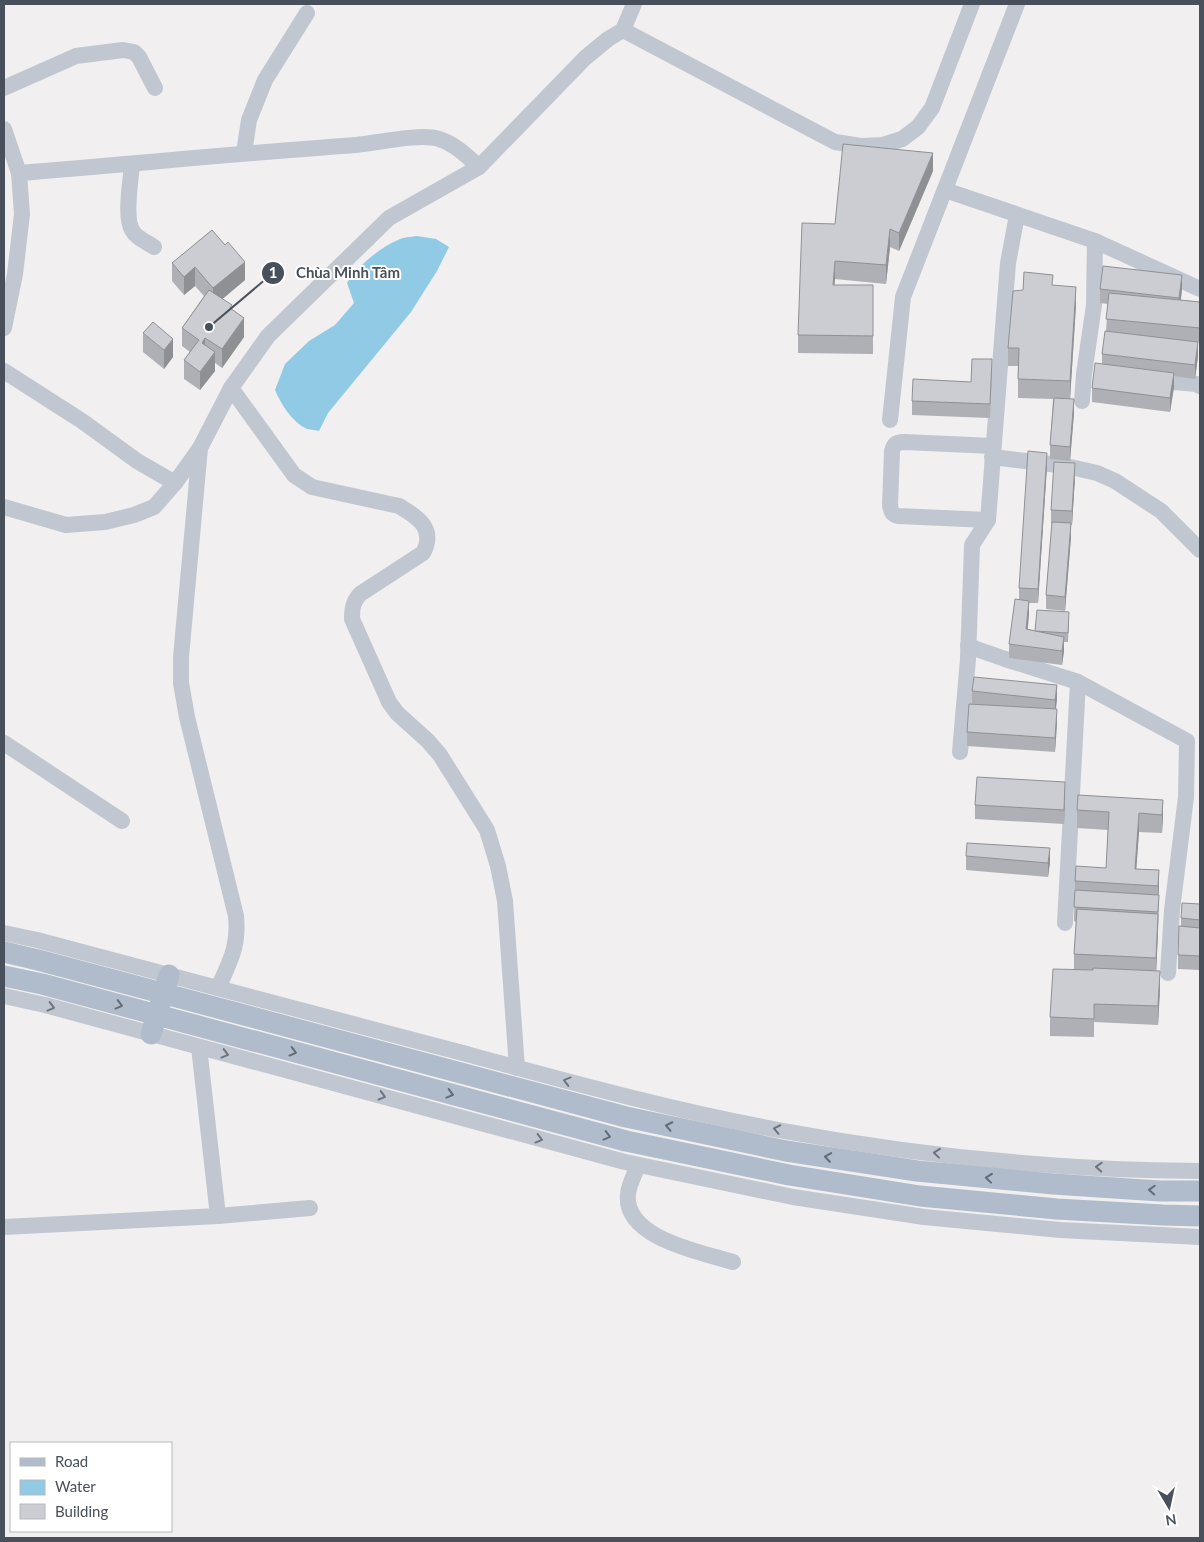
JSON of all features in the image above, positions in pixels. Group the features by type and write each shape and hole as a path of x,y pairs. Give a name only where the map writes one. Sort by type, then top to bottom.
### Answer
{"main road":[{"path":"4,952 166,984 626,1117 786,1151 917,1171 1160,1191 1200,1191"},
{"path":"4,976 42,984 154,1024 626,1141 789,1175 920,1196 1027,1206 1200,1216"},
{"path":"154,1024 166,984"}],"street":[{"path":"4,507 66,525 105,522 134,515 154,507 175,483 200,448 231,388 268,336 388,218 479,167 585,58 608,39 623,30 634,4"},
{"path":"623,30 835,142 861,146 883,145 902,139 918,127 932,108 972,4"},
{"path":"890,420 903,297 1017,4"},
{"path":"244,152 249,120 265,80 307,13"},
{"path":"4,88 76,56 123,50 134,52 139,57 155,88"},
{"path":"4,129 19,173 22,214 15,274 4,328"},
{"path":"19,173 132,164 244,152 372,144 421,137 439,139 460,150 479,167"},
{"path":"132,164 130,224 137,236 154,247"},
{"path":"945,190 1094,241 1200,289"},
{"path":"960,752 968,646 972,546 988,520 1008,263 1017,215"},
{"path":"1082,401 1094,305 1094,241"},
{"path":"4,371 137,461 175,483"},
{"path":"1084,374 1102,375"},
{"path":"1140,379 1199,382"},
{"path":"231,388 294,475 302,482 312,487 399,506 417,518 428,533 428,544 423,553 360,594 354,601 352,619 389,702 397,714 428,741 440,755 487,830 498,866 505,901 517,1068"},
{"path":"988,520 923,518 893,514 890,511 890,505 892,451 894,445 897,442 904,442 993,451 1097,472 1162,511 1200,550"},
{"path":"200,448 183,626 182,683 187,716 236,916 238,934 234,952 218,988"},
{"path":"968,646 1005,660 1078,682 1187,741 1186,797 1172,910 1168,973"},
{"path":"1065,923 1078,682"},
{"path":"4,743 122,821"},
{"path":"4,933 166,984 218,988 627,1097 784,1131 915,1151 1051,1165 1158,1171 1200,1171"},
{"path":"4,996 154,1024 200,1047 638,1164 793,1196 924,1216 1060,1230 1200,1236"},
{"path":"200,1047 218,1216"},
{"path":"638,1164 628,1193 628,1202 634,1219 652,1234 733,1262"},
{"path":"4,1227 218,1216 310,1208"}],"water":[{"path":"417,236 436,239 449,247 437,271 411,312 328,413 319,431 307,429 288,412 275,390 285,364 309,341 335,325 354,303 347,283 363,264 391,243 402,238"}],"building":[{"path":"843,144 933,153 899,233 890,229 886,265 835,261 833,285 873,285 873,336 798,335 802,223 835,224"},
{"path":"212,230 225,245 228,242 245,262 213,288 195,267 184,277 172,263"},
{"path":"1103,266 1182,275 1179,298 1100,289"},
{"path":"1024,272 1053,275 1052,285 1076,287 1070,381 1018,379 1019,348 1008,348 1013,291 1023,290"},
{"path":"209,290 232,305 230,308 244,318 222,349 205,338 202,343 215,352 200,372 184,360 199,340 182,328"},
{"path":"1109,293 1200,302 1200,328 1106,319"},
{"path":"153,322 173,339 164,350 143,333"},
{"path":"1105,331 1198,342 1195,365 1102,354"},
{"path":"972,359 992,359 990,404 912,401 913,379 971,382"},
{"path":"1095,363 1174,373 1170,398 1092,388"},
{"path":"1054,398 1074,399 1070,447 1050,445"},
{"path":"1028,451 1047,453 1038,589 1019,588"},
{"path":"1054,462 1075,463 1072,511 1051,510"},
{"path":"1052,522 1071,523 1065,597 1046,595"},
{"path":"1015,599 1029,601 1026,629 1064,637 1062,651 1009,644"},
{"path":"1037,610 1069,612 1068,633 1035,631"},
{"path":"974,677 1057,685 1055,700 972,691"},
{"path":"969,704 1057,709 1055,738 967,732"},
{"path":"977,777 1065,782 1064,810 975,805"},
{"path":"1078,795 1163,800 1162,815 1139,813 1135,869 1159,870 1158,886 1075,881 1076,866 1106,868 1109,812 1077,810"},
{"path":"967,843 1050,848 1048,863 966,856"},
{"path":"1075,890 1159,895 1158,912 1074,907"},
{"path":"1182,903 1200,904 1200,920 1181,918"},
{"path":"1077,909 1158,914 1156,958 1074,954"},
{"path":"1179,926 1200,928 1200,956 1178,955"},
{"path":"1093,968 1160,971 1158,1006 1094,1004 1094,1019 1050,1017 1053,969 1093,970"}],"place":[{"name":"Chùa Minh Tâm","path":"209,327"}]}
